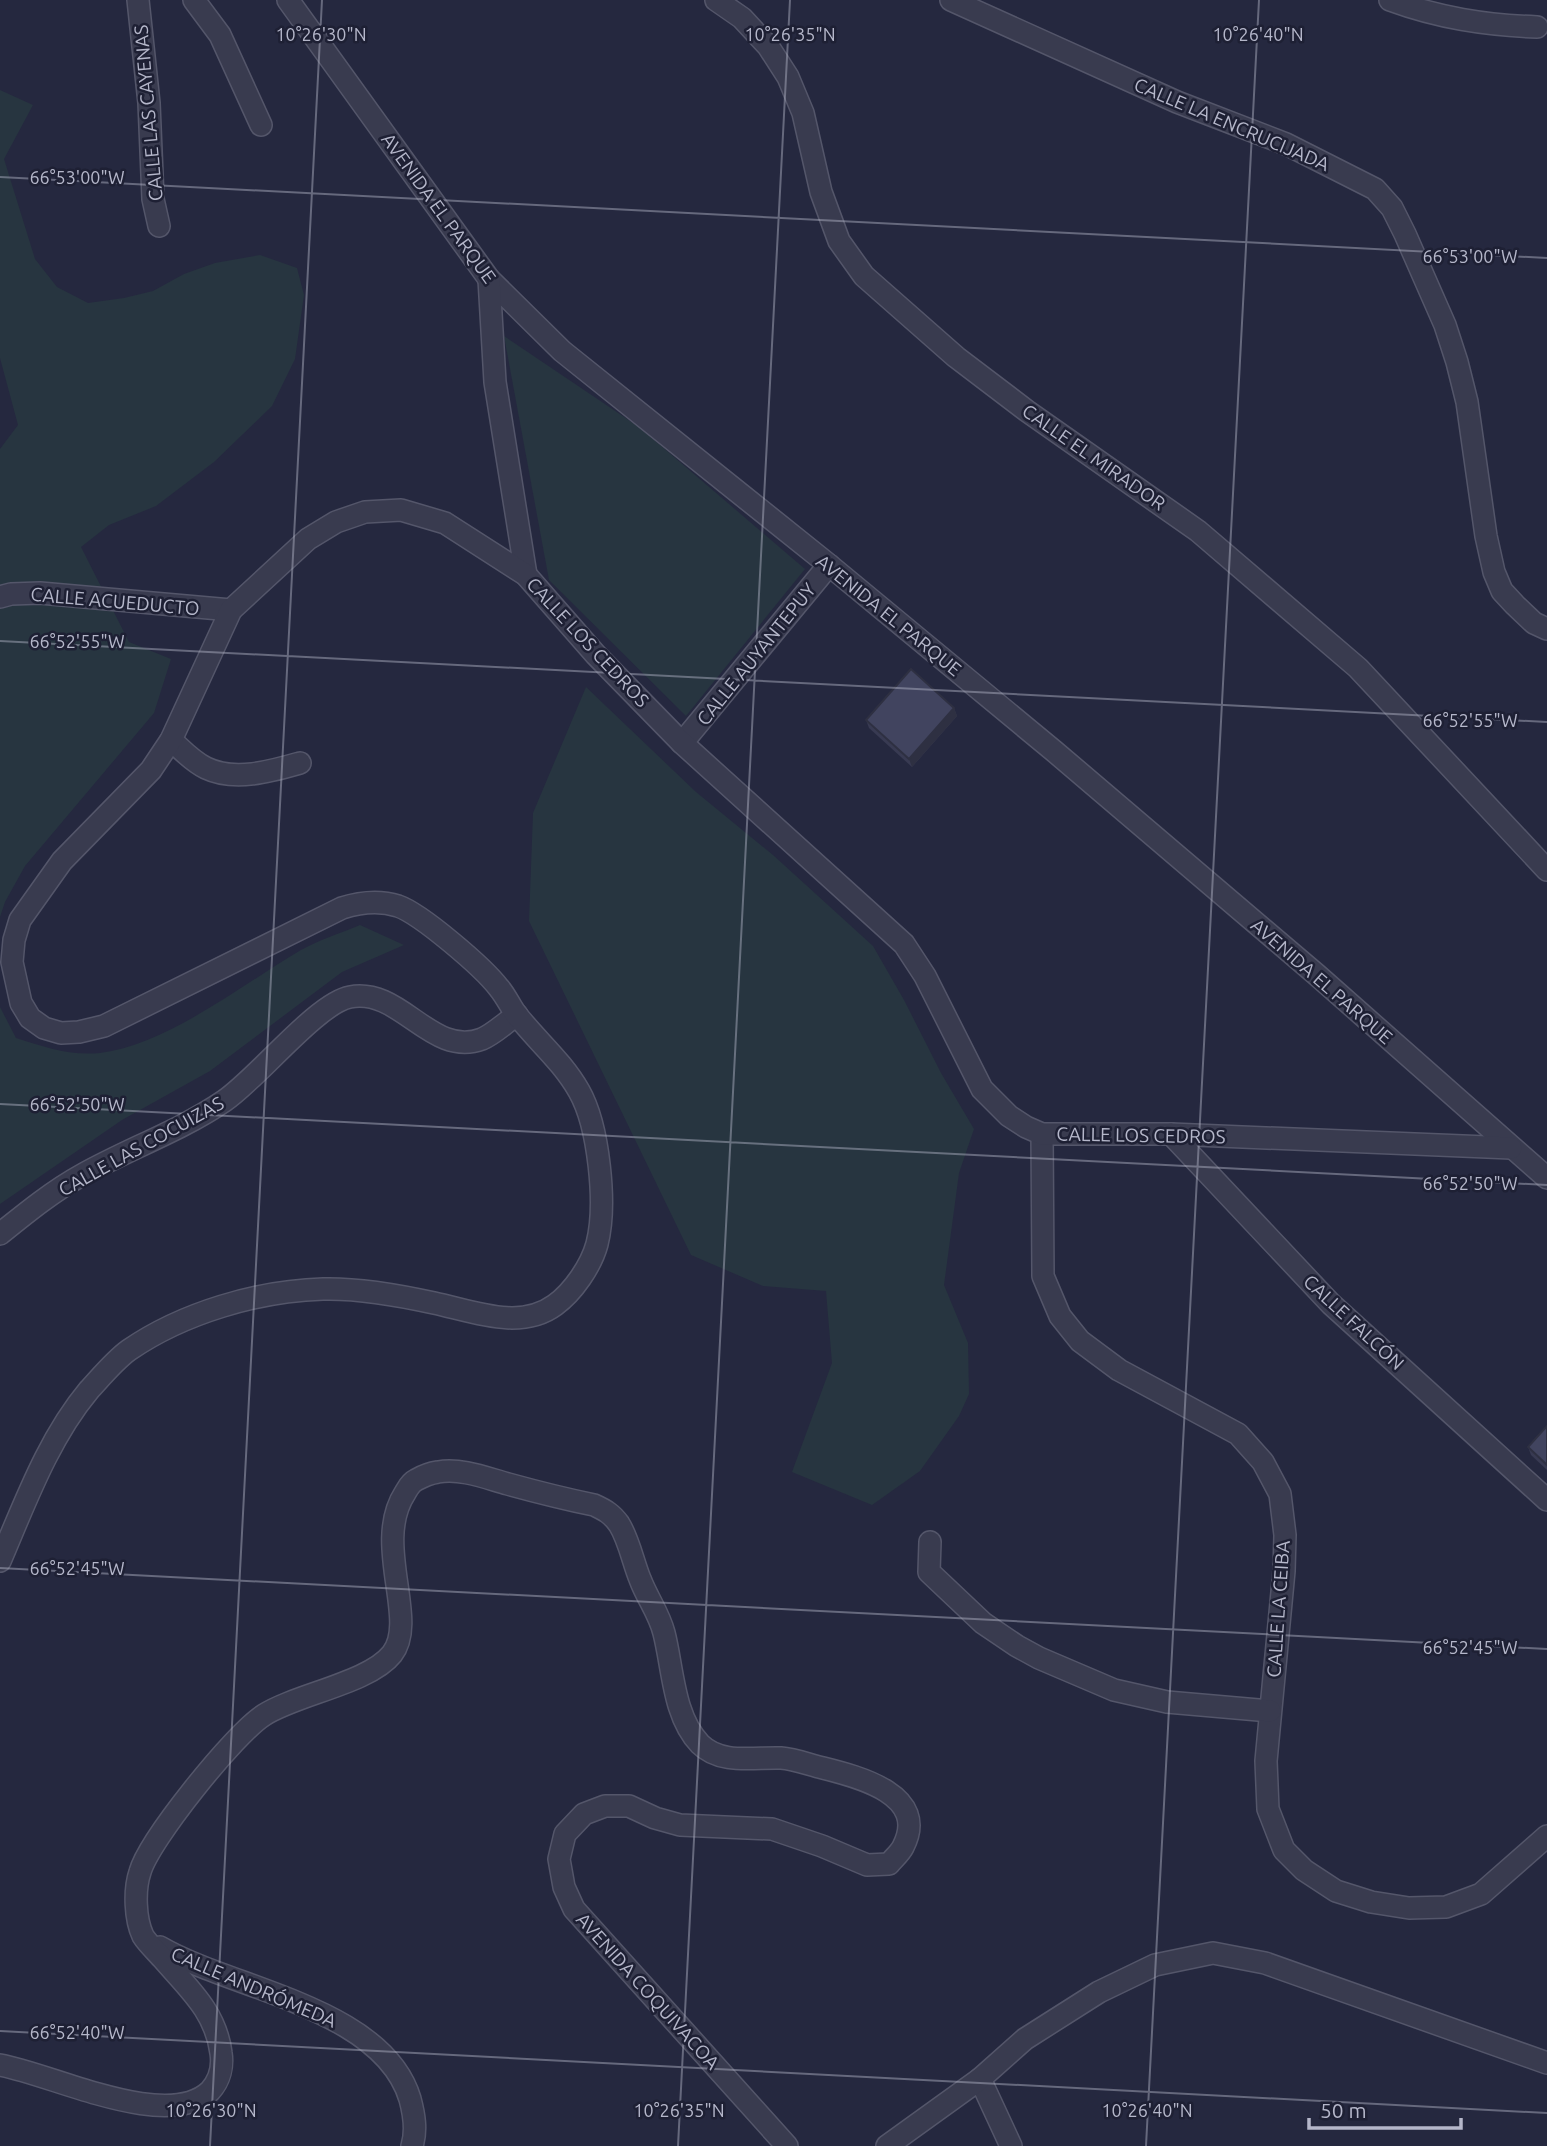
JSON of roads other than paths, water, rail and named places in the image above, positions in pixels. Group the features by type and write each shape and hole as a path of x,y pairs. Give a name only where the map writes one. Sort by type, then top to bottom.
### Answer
{"street":[{"name":"CALLE LAS CAYENAS","path":"138,0 149,103 153,199 159,226"},
{"path":"194,0 220,35 261,125"},
{"name":"AVENIDA EL PARQUE","path":"288,0 489,279 562,351 829,565 1054,751 1286,948 1547,1178"},
{"name":"CALLE EL MIRADOR","path":"716,0 742,18 768,46 788,77 803,113 821,192 839,241 864,276 956,357 1027,411 1198,531 1358,668 1547,870"},
{"name":"CALLE LA ENCRUCIJADA","path":"951,0 1177,102 1286,144 1375,189 1392,208 1405,234 1453,349 1467,402 1486,536 1494,572 1502,591 1515,605 1534,623 1547,629"},
{"path":"1390,0 1426,13 1468,22 1544,27"},
{"path":"489,279 495,382 526,575"},
{"name":"CALLE LOS CEDROS","path":"517,1015 499,988 474,961 411,912 397,905 379,902 360,903 322,916 104,1026 79,1032 61,1033 44,1028 30,1018 21,1003 14,982 14,940 20,920 62,861 151,771 171,740 231,610 309,539 336,522 365,512 401,510 445,523 505,559 526,575 596,655 682,743 904,944 925,976 982,1089 1009,1116 1026,1127 1042,1134 1171,1134 1511,1148"},
{"name":"CALLE AUYANTEPUY","path":"682,743 829,565"},
{"name":"CALLE ACUEDUCTO","path":"0,597 40,593 231,610"},
{"path":"171,740 207,768 227,774 249,774 300,763"},
{"name":"CALLE LAS COCUIZAS","path":"0,1234 80,1175 151,1141 224,1101 259,1072 314,1018 330,1006 350,997 372,998 394,1007 416,1019 436,1035 455,1042 482,1039 517,1015"},
{"path":"0,1561 36,1478 62,1428 89,1391 126,1352 171,1325 219,1307 322,1289 371,1291 410,1297 499,1318 530,1317 553,1307 568,1293 585,1270 597,1244 601,1176 596,1143 581,1094 558,1059 517,1015"},
{"name":"CALLE LA CEIBA","path":"1042,1134 1043,1276 1060,1316 1080,1341 1119,1370 1238,1434 1264,1462 1280,1494 1284,1571 1266,1761 1268,1810 1284,1850 1304,1870 1336,1891 1371,1902 1409,1908 1447,1907 1481,1894 1547,1836"},
{"name":"CALLE FALCÓN","path":"1171,1134 1331,1304 1547,1500"},
{"name":"AVENIDA COQUIVACOA","path":"144,1937 137,1914 140,1871 167,1825 240,1735 264,1715 377,1668 394,1652 399,1630 400,1605 394,1577 392,1527 397,1505 412,1482 439,1472 464,1472 594,1505 608,1511 620,1526 641,1583 654,1605 664,1632 687,1725 700,1744 722,1757 750,1760 783,1758 876,1784 898,1799 909,1822 903,1847 889,1864 867,1864 772,1829 680,1825 655,1818 629,1806 605,1806 584,1814 565,1834 559,1859 564,1887 574,1909 787,2146"},
{"path":"930,1542 929,1572 983,1623 1039,1658 1114,1690 1167,1702 1270,1711"},
{"path":"0,2065 34,2072 97,2094 154,2105 175,2107 193,2103 210,2091 218,2080 222,2063 219,2038 211,2017 198,1998 144,1937"},
{"name":"CALLE ANDRÓMEDA","path":"144,1937 183,1960 298,2002 362,2036 396,2072 408,2091 414,2115 412,2146"},
{"path":"887,2146 980,2079 1026,2039 1099,1992 1155,1965 1213,1953 1265,1963 1547,2063"},
{"path":"980,2079 1011,2146"}]}
